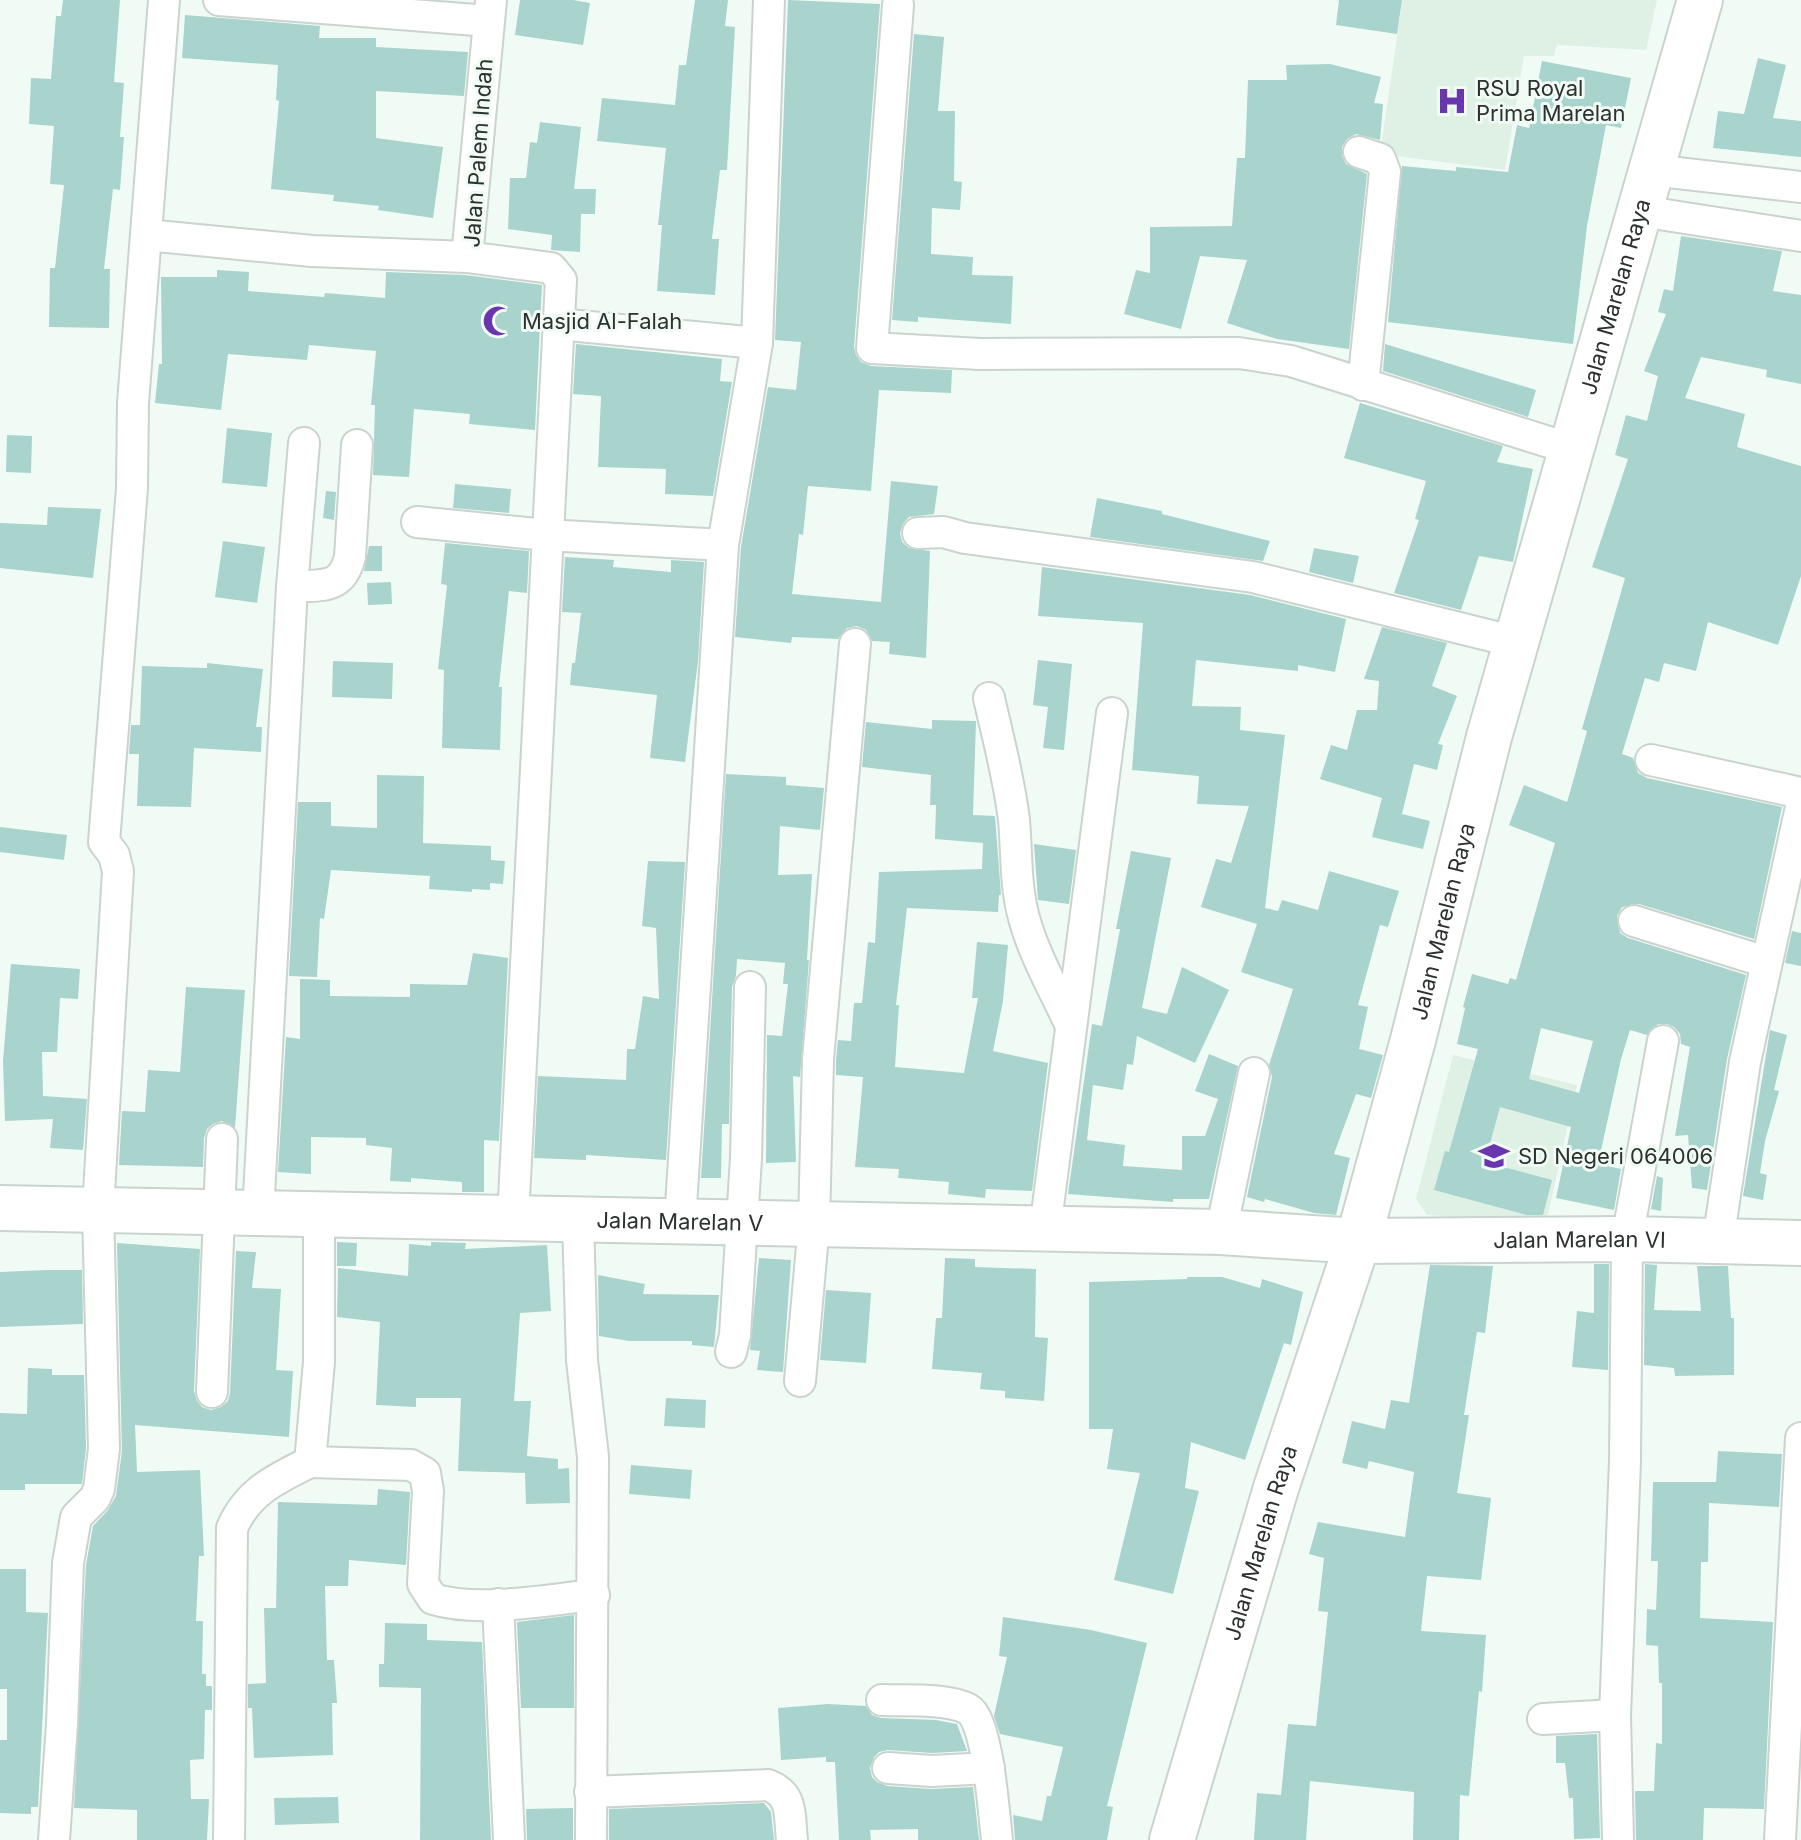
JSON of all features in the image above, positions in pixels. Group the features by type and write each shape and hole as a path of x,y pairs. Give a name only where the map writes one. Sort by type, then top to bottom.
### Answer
{"main road":[{"name":"Jalan Marelan Raya","path":"1172,1840 1276,1488 1358,1241 1413,1040 1489,737 1700,0"},
{"name":"Jalan Marelan V","path":"0,1208 1221,1232 1358,1241"},
{"name":"Jalan Marelan VI","path":"1358,1241 1627,1239 1801,1243"}],"street":[{"path":"54,1840 68,1563 73,1527 79,1512 95,1498 99,1489 104,1449 98,1210 118,871 114,855 104,842 132,488 133,403 164,0"},
{"path":"219,0 490,10"},
{"path":"680,1222 723,545 757,343 769,0"},
{"path":"898,5 872,348 980,354 1239,353 1291,361 1571,449"},
{"name":"Jalan Palem Indah","path":"490,10 467,257 551,268 561,280 558,324"},
{"path":"1359,152 1380,159 1385,172 1363,385"},
{"path":"1651,170 1801,187"},
{"path":"1640,211 1801,236"},
{"path":"146,235 312,251 467,257"},
{"path":"513,1218 558,324 757,343"},
{"path":"212,1392 239,1213 304,443"},
{"path":"292,587 332,584 347,571 357,445"},
{"path":"417,522 546,535 723,545"},
{"path":"918,533 943,532 965,538 1253,577 1516,642"},
{"path":"800,1381 814,1224 818,1059 855,644"},
{"path":"989,698 1008,778 1017,883 1023,915 1029,936 1071,1026"},
{"path":"1045,1229 1112,713"},
{"path":"1651,760 1801,793"},
{"path":"1718,1241 1733,1129 1801,807"},
{"path":"1634,921 1766,962"},
{"path":"731,1352 735,1335 746,1158 750,987"},
{"path":"1618,1840 1615,1715 1625,1461 1627,1239 1663,1041"},
{"path":"1221,1232 1254,1073"},
{"path":"222,1139 239,1213"},
{"path":"310,1462 319,1362 319,1215"},
{"path":"578,1220 582,1360 593,1457 591,1840"},
{"path":"1780,1840 1801,1438"},
{"path":"229,1840 232,1528 246,1502 274,1481 310,1462 411,1465 420,1468 425,1473 428,1491 425,1589 433,1599 446,1603 498,1604 594,1595"},
{"path":"498,1604 509,1840"},
{"path":"882,1700 952,1704 966,1708 976,1716 989,1768 997,1840"},
{"path":"1543,1719 1615,1715"},
{"path":"888,1768 932,1771 989,1768"},
{"path":"590,1792 768,1785 781,1790 787,1798 792,1840"}],"shaded area":[{"name":"RSU Royal Prima Marelan","path":"1333,0 1657,0 1646,50 1557,45 1554,56 1524,56 1505,170 1380,154 1401,10"},
{"name":"SD Negeri 064006","path":"1453,1055 1577,1085 1546,1223 1427,1215 1416,1199"}],"building":[{"path":"63,0 120,0 114,82 124,83 120,137 124,137 120,190 113,189 104,269 110,269 109,328 49,327 50,268 55,268 64,185 50,184 54,126 29,124 31,78 51,79 56,16 61,16"},
{"path":"520,0 590,3 583,45 515,35"},
{"path":"695,0 728,0 725,26 735,27 727,170 720,170 712,239 719,239 715,295 657,291 662,225 658,225 666,148 597,141 602,98 675,105 679,65 686,65"},
{"path":"788,0 880,4 854,347 861,362 871,366 952,370 951,393 879,390 871,491 808,486 792,594 881,602 891,481 938,486 934,514 909,517 900,533 902,542 909,548 930,551 926,658 889,654 890,642 872,641 866,630 857,626 847,628 838,639 792,637 791,643 735,637 741,547 768,387 796,390 801,342 775,340"},
{"path":"1339,0 1402,0 1397,34 1336,25"},
{"path":"185,15 320,26 319,38 376,38 376,47 468,52 464,96 376,91 376,138 443,147 433,218 378,210 379,206 333,201 334,195 271,189 279,101 276,100 278,65 182,58"},
{"path":"914,34 944,37 938,111 955,111 954,181 962,182 960,210 932,208 931,254 973,257 972,275 1013,276 1011,324 918,317 918,322 892,320"},
{"path":"1758,58 1786,65 1773,118 1801,121 1801,157 1713,148 1718,111 1744,114"},
{"path":"1542,61 1631,78 1621,128 1606,125 1587,226 1573,344 1388,322 1402,166 1508,172 1517,125 1529,128"},
{"path":"1330,64 1381,77 1374,103 1383,104 1380,140 1356,134 1347,139 1342,147 1346,164 1367,174 1349,349 1277,339 1227,323 1247,260 1200,256 1181,329 1124,314 1136,270 1150,273 1150,227 1232,226 1237,158 1245,158 1248,80 1287,80 1286,65"},
{"path":"540,122 581,127 574,189 596,189 595,214 581,214 580,252 551,250 552,235 508,229 510,178 526,178 530,142 537,143"},
{"path":"1681,236 1782,251 1773,291 1801,295 1801,384 1766,377 1767,370 1701,357 1685,398 1745,414 1737,447 1801,466 1801,576 1778,645 1708,622 1696,671 1664,663 1659,682 1645,678 1622,754 1633,758 1638,773 1647,778 1782,807 1754,939 1639,904 1622,907 1617,916 1620,933 1628,938 1746,975 1727,1059 1707,1190 1692,1188 1688,1135 1675,1136 1690,1047 1681,1044 1680,1034 1674,1027 1658,1024 1647,1035 1630,1030 1621,1059 1598,1164 1621,1169 1614,1210 1556,1198 1571,1127 1500,1107 1485,1162 1552,1180 1543,1215 1527,1215 1434,1190 1445,1151 1449,1152 1478,1049 1457,1044 1472,974 1508,984 1510,978 1516,980 1555,843 1509,825 1524,785 1567,802 1570,792 1587,731 1582,729 1625,578 1592,567 1628,459 1615,455 1626,415 1647,421 1658,376 1644,371 1666,314 1658,312 1664,289 1673,291","holes":["1541,1028 1593,1041 1579,1093 1529,1079"]},
{"path":"217,270 249,272 248,291 324,297 325,293 385,298 386,272 465,275 542,285 535,430 469,424 470,414 414,409 409,477 373,475 375,405 371,405 376,351 309,345 307,360 228,354 221,410 155,403 159,364 162,364 161,277 217,277"},
{"path":"576,344 722,359 720,381 732,382 713,496 665,494 666,469 598,467 601,396 573,394"},
{"path":"1385,344 1536,390 1528,417 1383,371"},
{"path":"1360,403 1503,446 1497,462 1533,469 1513,562 1479,556 1461,610 1394,593 1419,520 1415,519 1426,481 1344,458"},
{"path":"227,428 272,433 267,487 222,483"},
{"path":"7,435 32,436 31,473 6,472"},
{"path":"455,484 511,489 509,513 453,508"},
{"path":"326,491 336,492 334,520 323,518"},
{"path":"1097,498 1162,511 1162,514 1270,541 1263,561 1090,537"},
{"path":"48,507 101,509 93,578 0,568 0,523 47,525"},
{"path":"223,541 265,547 257,603 215,597"},
{"path":"445,543 529,551 527,593 509,591 499,687 502,687 500,750 442,748 444,670 438,669 447,585 441,584"},
{"path":"369,546 382,546 382,571 364,571"},
{"path":"1314,548 1359,556 1353,583 1309,572"},
{"path":"565,557 614,560 613,567 671,572 671,560 704,562 698,661 685,762 650,758 657,695 570,685 581,613 562,612"},
{"path":"1042,567 1250,595 1346,619 1335,672 1298,665 1298,671 1196,660 1192,706 1241,707 1240,730 1285,735 1265,908 1278,911 1282,900 1318,910 1329,871 1399,891 1388,927 1380,925 1358,1005 1368,1007 1359,1049 1383,1055 1371,1098 1356,1094 1334,1154 1350,1158 1336,1215 1314,1213 1247,1197 1272,1077 1269,1065 1293,989 1241,972 1257,924 1201,907 1216,859 1231,863 1249,806 1197,804 1199,776 1132,770 1143,623 1038,616"},
{"path":"391,582 392,604 368,605 367,583"},
{"path":"1382,627 1447,643 1432,686 1457,696 1438,744 1443,745 1437,770 1414,764 1402,814 1430,821 1423,849 1372,837 1382,798 1320,779 1331,745 1347,750 1357,710 1377,710 1379,681 1364,679"},
{"path":"1038,660 1072,664 1064,750 1043,748 1048,707 1033,705"},
{"path":"333,661 393,663 392,699 332,697"},
{"path":"207,663 263,669 256,727 262,727 261,752 194,748 191,807 137,806 139,754 129,754 131,725 140,725 142,666 207,668"},
{"path":"932,720 976,721 973,815 995,816 1001,895 998,912 907,908 896,1005 899,1005 895,1067 964,1073 978,998 972,998 977,942 1008,945 1003,1001 993,1051 1048,1063 1032,1191 986,1189 985,1198 948,1194 949,1182 898,1178 899,1169 855,1167 863,1077 836,1075 836,1060 838,1040 851,1041 854,1003 862,1003 868,942 875,943 879,872 982,869 983,843 935,839 936,805 930,805 931,775 862,767 866,722 932,729"},
{"path":"726,774 786,777 786,785 824,788 820,830 780,826 778,875 812,874 800,1077 793,1076 796,1162 766,1163 767,1035 782,1036 788,984 783,984 785,963 737,959 732,987 729,1124 722,1124 721,1178 701,1178"},
{"path":"377,775 424,776 423,843 491,846 491,860 505,861 503,884 490,883 490,890 472,889 472,892 429,889 430,876 331,870 324,919 320,918 317,977 289,976 298,802 331,802 331,826 377,828"},
{"path":"0,827 67,835 64,860 0,852"},
{"path":"1034,844 1076,850 1069,904 1038,900"},
{"path":"1131,851 1171,858 1142,1008 1167,1014 1182,967 1229,990 1195,1063 1137,1036 1133,1065 1127,1064 1123,1090 1093,1085 1087,1140 1125,1145 1123,1166 1182,1170 1182,1136 1205,1136 1218,1099 1195,1091 1209,1054 1238,1066 1209,1199 1173,1199 1173,1202 1068,1194 1092,1024 1102,1026"},
{"path":"648,861 685,862 666,1160 586,1155 586,1160 534,1158 538,1076 626,1080 627,1049 635,1049 643,996 659,999 656,928 642,926"},
{"path":"1792,931 1801,933 1801,966 1785,963"},
{"path":"473,953 508,958 499,1141 484,1140 484,1192 462,1192 462,1182 411,1178 411,1182 390,1181 392,1148 366,1145 366,1138 311,1137 311,1174 278,1172 286,1037 300,1039 300,979 330,980 330,996 410,997 410,984 467,985"},
{"path":"11,964 80,969 78,999 60,998 57,1052 42,1052 43,1096 87,1099 83,1150 50,1148 53,1119 5,1121 3,1061"},
{"path":"186,987 245,990 235,1128 222,1121 207,1129 203,1167 119,1165 122,1111 145,1112 148,1070 180,1072"},
{"path":"1770,1030 1787,1035 1774,1090 1779,1091 1760,1173 1767,1175 1763,1200 1743,1196"},
{"path":"1657,1176 1663,1178 1661,1211 1651,1209"},
{"path":"337,1242 357,1243 356,1266 337,1266"},
{"path":"431,1242 466,1243 465,1249 547,1245 551,1311 520,1313 514,1401 531,1401 527,1456 558,1459 558,1469 569,1468 570,1503 526,1504 525,1473 458,1471 461,1398 416,1398 416,1407 376,1405 380,1322 337,1317 338,1268 408,1276 409,1244 431,1246"},
{"path":"117,1243 200,1249 194,1391 202,1407 211,1410 228,1401 230,1393 236,1251 256,1252 252,1288 281,1289 276,1370 293,1371 289,1437 135,1425 137,1472 200,1470 204,1556 199,1556 196,1621 203,1621 202,1674 206,1674 206,1686 212,1686 212,1710 205,1710 204,1759 190,1760 191,1799 209,1799 207,1840 137,1840 137,1810 74,1808 86,1565 93,1526 116,1496 122,1451"},
{"path":"759,1258 791,1260 783,1372 757,1370 760,1351 750,1350"},
{"path":"945,1258 975,1259 975,1267 1036,1269 1035,1337 1048,1338 1044,1401 1005,1398 1005,1391 980,1389 982,1373 932,1369 936,1318 942,1318"},
{"path":"1594,1264 1609,1264 1608,1370 1572,1367 1577,1311 1594,1313"},
{"path":"1645,1264 1657,1265 1654,1310 1701,1311 1697,1266 1728,1266 1731,1318 1734,1318 1734,1375 1675,1376 1674,1368 1644,1365"},
{"path":"1430,1265 1493,1266 1485,1333 1477,1332 1464,1415 1469,1415 1457,1493 1491,1498 1481,1580 1427,1576 1421,1631 1486,1635 1469,1796 1460,1795 1459,1840 1413,1840 1414,1792 1310,1781 1306,1840 1254,1840 1257,1793 1281,1795 1288,1724 1316,1726 1328,1612 1318,1611 1324,1558 1309,1554 1318,1522 1405,1537 1414,1472 1369,1461 1367,1469 1342,1463 1352,1421 1385,1429 1391,1400 1409,1403"},
{"path":"82,1270 83,1324 0,1327 0,1272"},
{"path":"598,1275 645,1284 643,1294 719,1295 714,1347 692,1345 692,1341 629,1341 599,1336"},
{"path":"1222,1277 1260,1288 1262,1279 1303,1292 1291,1345 1284,1343 1245,1460 1191,1442 1185,1488 1199,1491 1173,1594 1114,1580 1140,1473 1107,1469 1113,1429 1089,1429 1089,1282"},
{"path":"826,1290 871,1293 866,1363 820,1360"},
{"path":"28,1368 52,1369 52,1375 84,1375 86,1448 82,1484 25,1484 25,1490 0,1490 0,1413 27,1414"},
{"path":"666,1398 706,1400 705,1428 664,1426"},
{"path":"1718,1451 1782,1454 1779,1507 1709,1503 1708,1562 1701,1562 1700,1618 1773,1622 1764,1809 1704,1808 1703,1840 1636,1840 1635,1791 1654,1791 1656,1743 1662,1744 1662,1683 1659,1683 1658,1646 1646,1645 1647,1609 1656,1610 1658,1561 1651,1561 1653,1482 1716,1482"},
{"path":"631,1465 692,1470 690,1499 629,1494"},
{"path":"378,1489 410,1492 406,1565 349,1560 348,1586 325,1586 327,1660 334,1660 337,1703 332,1703 333,1755 254,1758 248,1684 266,1683 264,1608 276,1608 278,1502 377,1505"},
{"path":"0,1569 26,1569 26,1612 48,1613 38,1807 31,1807 31,1814 0,1813 0,1740 7,1740 7,1689 0,1689"},
{"path":"574,1615 574,1708 521,1708 517,1622"},
{"path":"1003,1617 1091,1630 1147,1643 1107,1806 1113,1807 1107,1840 1015,1840 1013,1815 1042,1821 1063,1747 1000,1734 994,1716 1007,1657 999,1656"},
{"path":"385,1623 427,1624 427,1640 482,1642 491,1840 420,1840 421,1688 379,1687 379,1664 384,1664"},
{"path":"828,1704 866,1706 872,1715 881,1718 957,1724 967,1751 932,1753 888,1750 874,1757 870,1768 872,1777 887,1786 931,1789 973,1787 979,1840 918,1840 918,1829 870,1830 871,1840 839,1840 835,1762 826,1762 826,1757 781,1760 778,1708"},
{"path":"1597,1734 1600,1838 1574,1839 1573,1798 1569,1798 1565,1763 1556,1763 1556,1736"},
{"path":"338,1797 339,1823 275,1825 274,1798"},
{"path":"764,1803 771,1812 774,1840 609,1840 609,1809"},
{"path":"573,1808 573,1840 527,1840 526,1809"}],"place":[{"name":"RSU Royal Prima Marelan","path":"1452,101"},
{"name":"Masjid Al-Falah","path":"498,321"},
{"name":"SD Negeri 064006","path":"1494,1156"}]}
